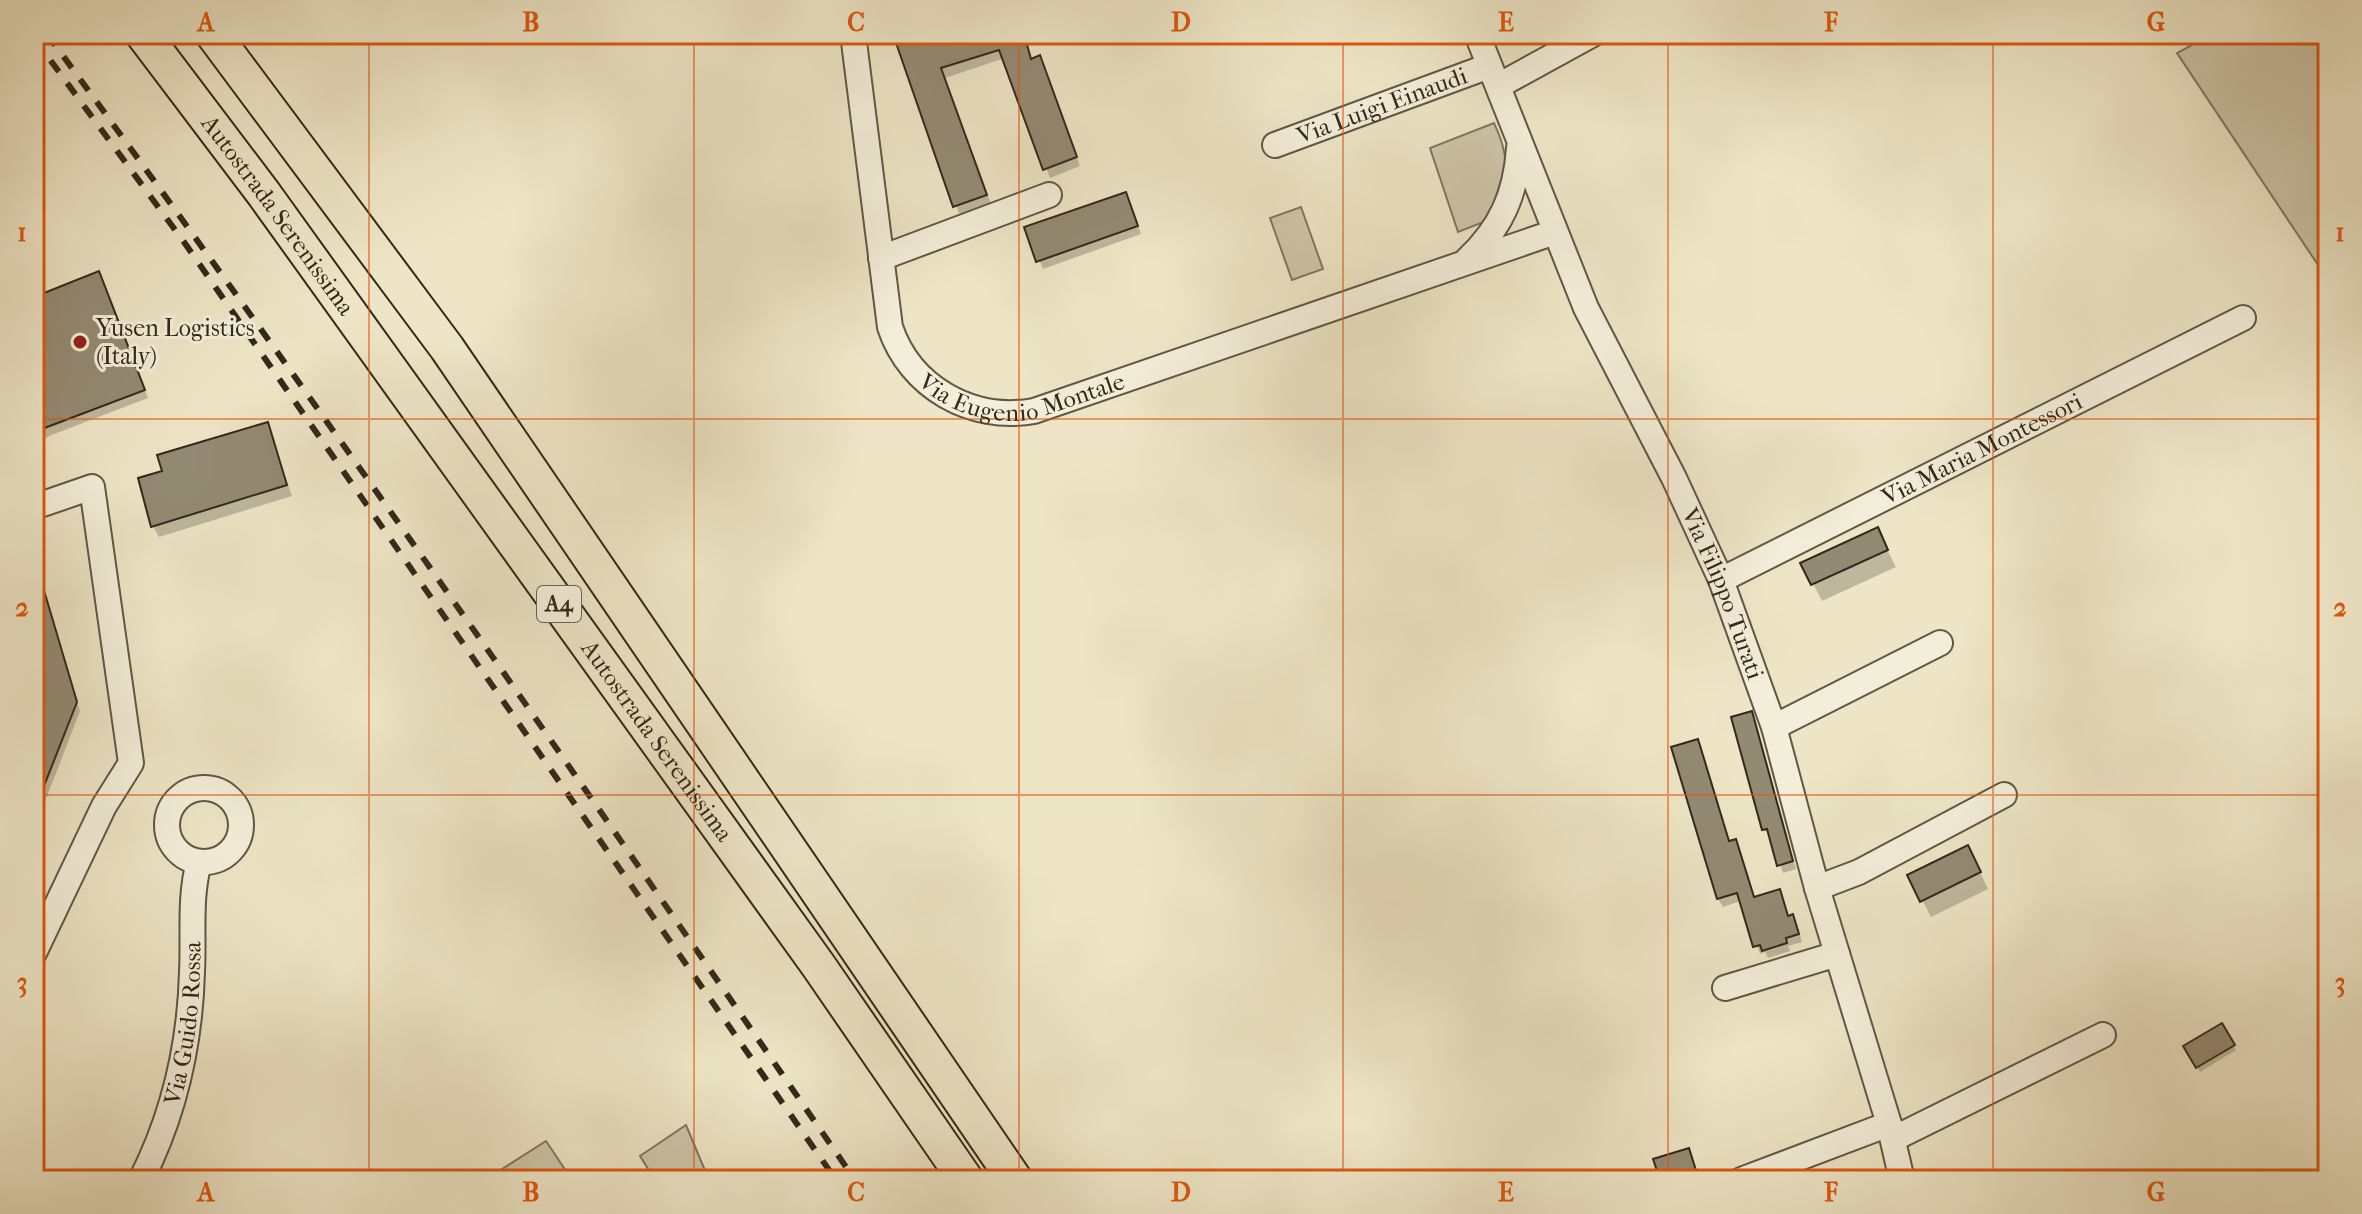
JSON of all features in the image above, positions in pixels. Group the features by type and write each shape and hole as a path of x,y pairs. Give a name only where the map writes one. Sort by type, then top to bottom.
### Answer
{"highway":[{"name":"Autostrada Serenissima","path":"143,34 274,207 792,928 966,1180"},
{"name":"Autostrada Serenissima","path":"213,34 447,348 1015,1180"}],"street":[{"name":"Via Eugenio Montale","path":"853,34 890,327 896,344 911,369 956,401 990,412 1009,414 1034,411 1555,232"},
{"name":"Via Filippo Turati","path":"1477,34 1586,308 1674,478 1721,580 1774,727 1817,888 1891,1131 1902,1180"},
{"name":"Via Luigi Einaudi","path":"1275,145 1494,76 1593,34"},
{"name":"Via Eugenio Montale","path":"1462,264 1489,237 1507,208 1515,180 1519,143"},
{"path":"881,258 1049,195"},
{"name":"Via Maria Montessori","path":"1721,580 2243,318"},
{"path":"34,507 92,487 131,763 104,806 34,953"},
{"path":"1774,727 1940,643"},
{"path":"1817,888 1859,872 2004,795"},
{"name":"Via Guido Rossa","path":"141,1180 172,1107 182,1061 193,970 193,886 199,862"},
{"path":"1725,988 1837,954"},
{"path":"1741,1180 1891,1131 2103,1035"}],"shaded area":[{"path":"2212,34 2328,34 2328,280 2177,53"},
{"path":"1494,123 1504,150 1503,182 1489,220 1458,232 1430,148"},
{"path":"1301,207 1323,269 1292,280 1270,218"},
{"path":"686,1125 709,1180 655,1180 640,1156"},
{"path":"546,1141 572,1180 485,1180"}],"building":[{"path":"914,34 1037,34 1038,37 1026,41 1031,59 1040,55 1077,157 1043,170 999,50 941,68 987,195 953,207 895,40"},
{"path":"1126,192 1138,226 1036,262 1024,227"},
{"name":"Yusen Logistics (Italy)","path":"99,271 145,390 34,432 34,297"},
{"path":"268,422 287,485 151,527 138,478 162,471 157,455"},
{"path":"1878,527 1888,550 1811,585 1800,563"},
{"path":"38,570 77,702 35,809 34,571"},
{"path":"1752,711 1793,861 1777,866 1767,829 1762,830 1731,717"},
{"path":"1698,739 1729,841 1736,839 1754,897 1780,889 1788,916 1793,914 1799,934 1786,938 1787,943 1762,951 1760,945 1753,947 1737,893 1717,899 1671,747"},
{"path":"1968,845 1981,872 1920,902 1907,875"},
{"path":"2222,1023 2235,1045 2196,1068 2183,1046"},
{"path":"1689,1148 1699,1180 1675,1180 1674,1176 1660,1180 1653,1159"}],"railway":[{"path":"47,34 355,461 855,1180"},
{"path":"34,38 184,242 836,1180"}],"place":[{"name":"Yusen Logistics (Italy)","path":"80,342"}]}
